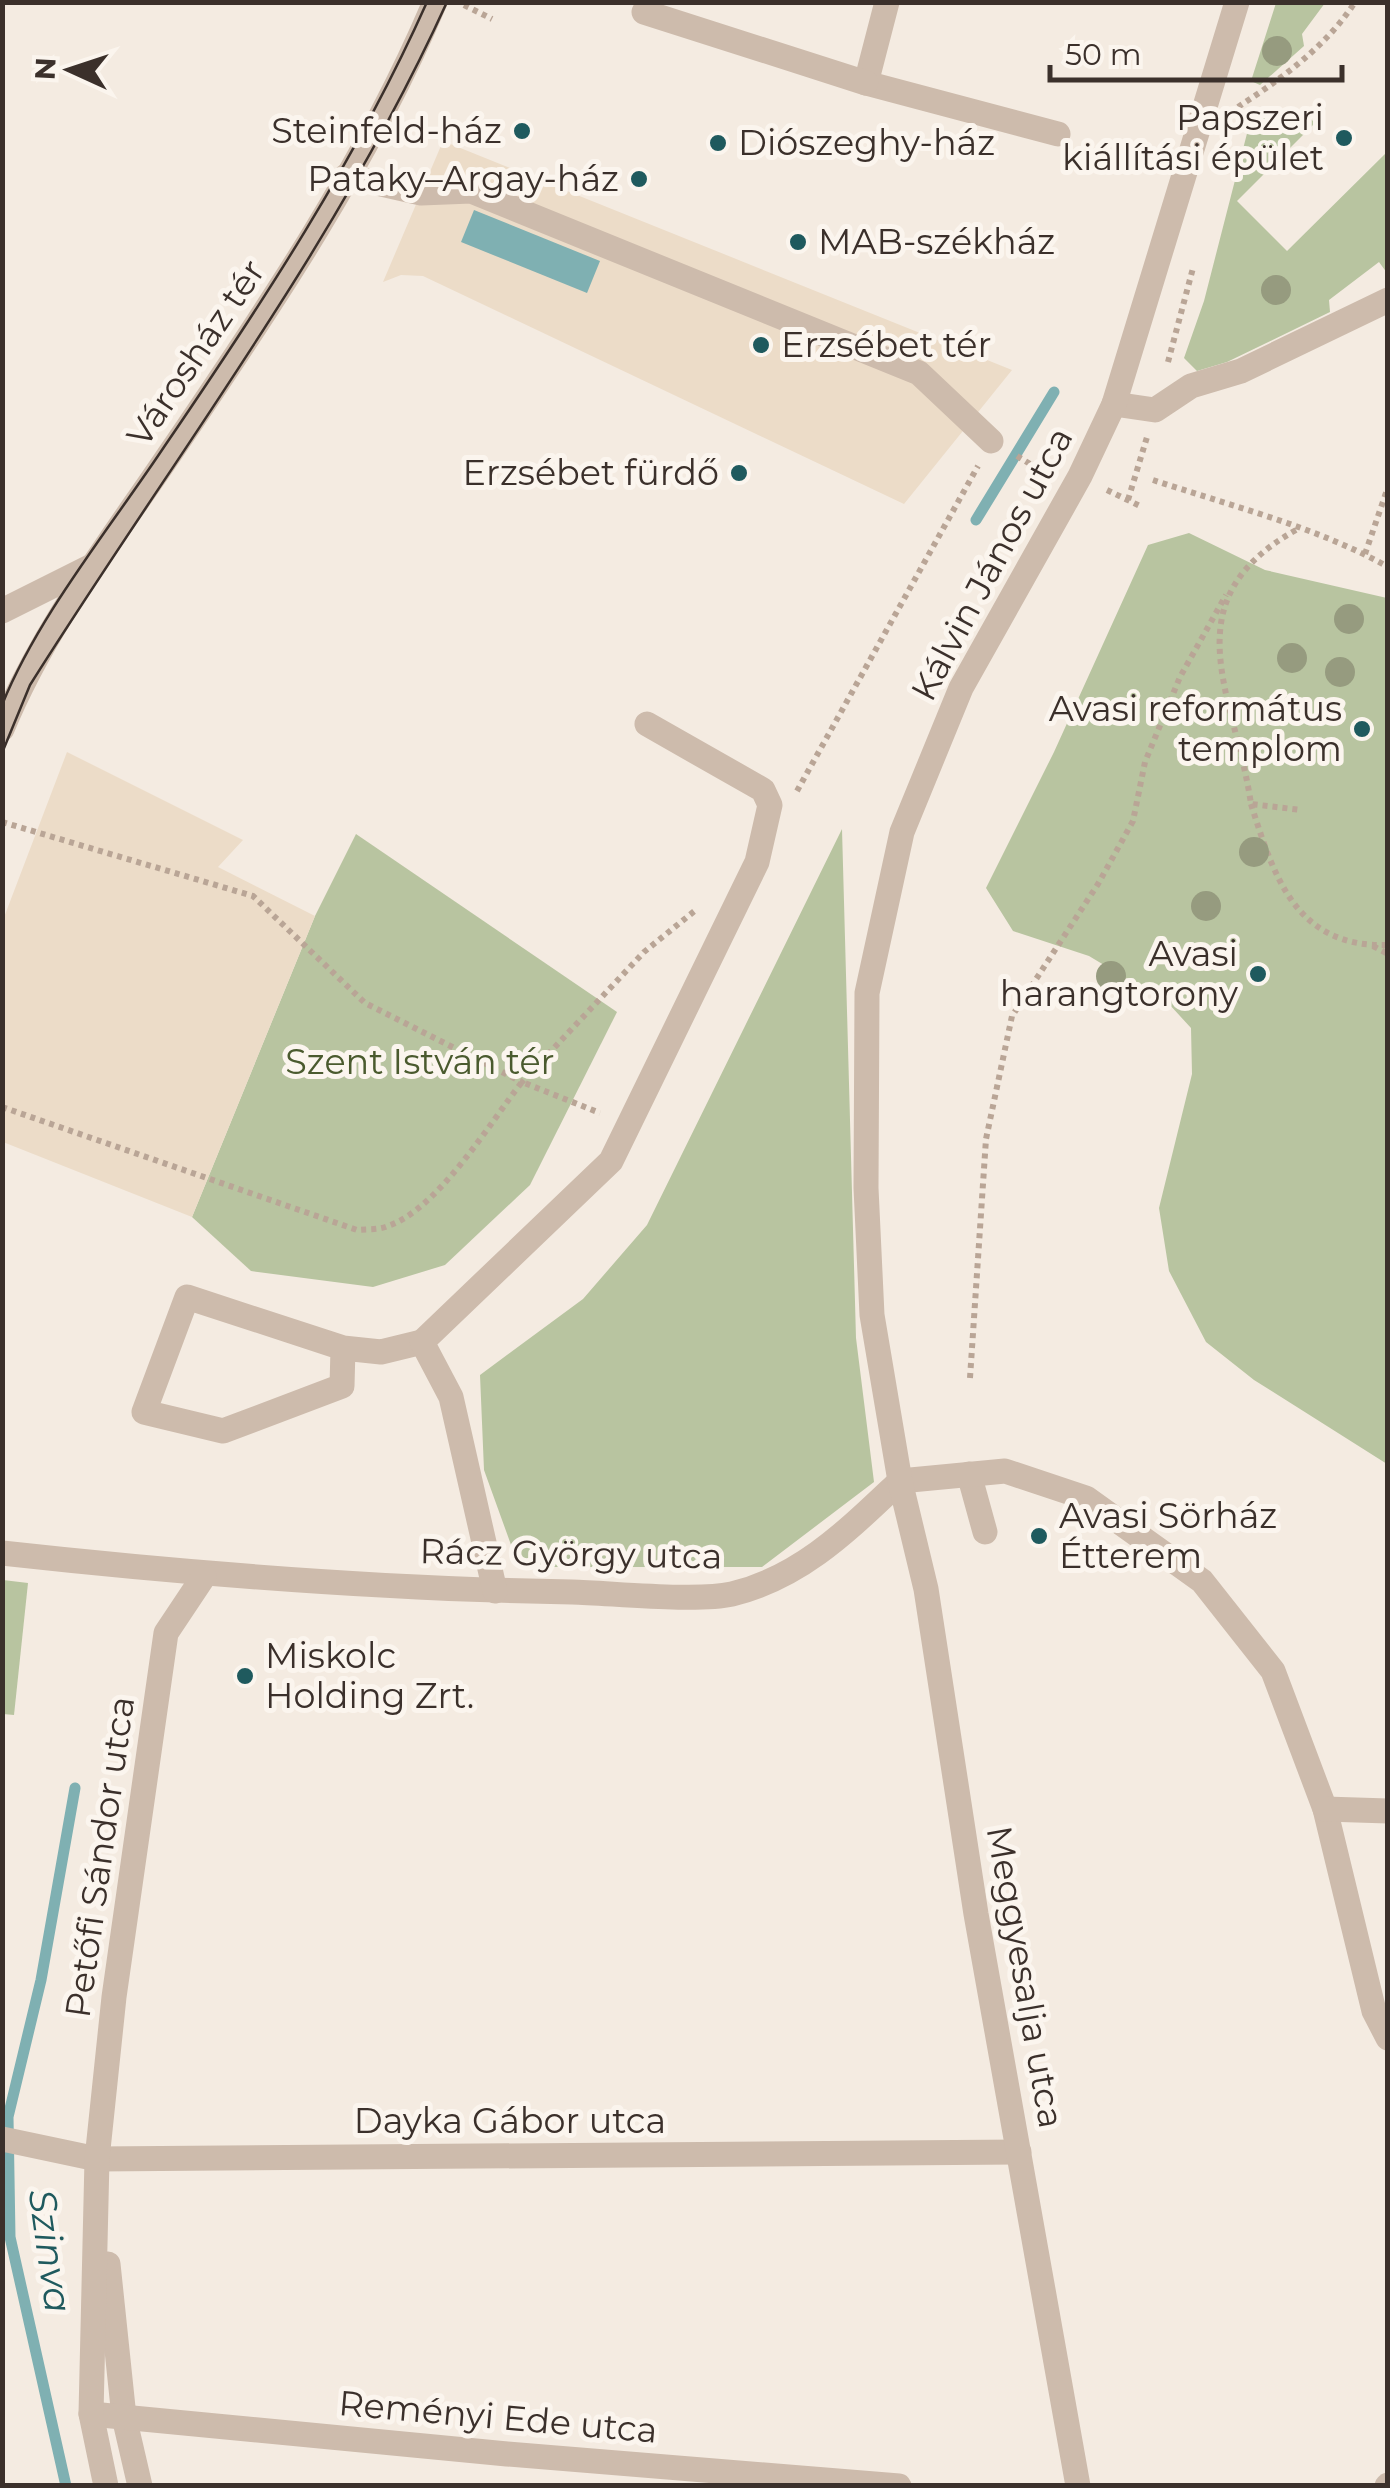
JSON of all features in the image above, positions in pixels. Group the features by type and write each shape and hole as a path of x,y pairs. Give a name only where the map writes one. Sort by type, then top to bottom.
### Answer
{"street":[{"name":"Városház tér","path":"2,729 22,680 95,564 292,276 409,64 435,2"},
{"path":"866,83 887,2"},
{"name":"Kálvin János utca","path":"900,1481 872,1316 867,993 902,832 962,688 1080,476 1114,404 1237,2"},
{"path":"644,12 866,83 1058,134"},
{"path":"346,176 421,194 471,191 918,373 992,441"},
{"path":"1114,404 1155,410 1191,386 1241,371 1388,300"},
{"name":"Városház tér","path":"2,611 95,564"},
{"path":"342,1348 342,1386 223,1431 144,1412 187,1298 342,1348 381,1352 422,1342 611,1161 757,862 770,805 763,790 647,724"},
{"path":"422,1342 451,1397 494,1591"},
{"path":"900,1481 1005,1471 1086,1498 1202,1581 1273,1671 1325,1809 1374,2011 1388,2038"},
{"path":"969,1474 985,1532"},
{"name":"Rácz György utca","path":"2,1553 204,1576 494,1591 728,1594 783,1576 836,1542 900,1481"},
{"name":"Meggyesalja utca","path":"900,1481 926,1589 976,1914 1078,2486"},
{"name":"Petőfi Sándor utca","path":"106,2486 91,2414 98,2159 114,1997 166,1632 204,1576"},
{"path":"1325,1809 1388,1811"},
{"name":"Dayka Gábor utca","path":"2,2139 98,2159 1020,2152"},
{"name":"Petőfi Sándor utca","path":"98,2159 124,2417 140,2486"},
{"name":"Reményi Ede utca","path":"91,2414 899,2486"}],"path":[{"path":"459,2 492,18"},
{"path":"1236,109 1274,84 1328,36 1355,2"},
{"path":"1140,506 1128,500 1197,252"},
{"path":"794,796 992,441"},
{"path":"1153,480 1296,530 1332,537 1388,567"},
{"path":"1364,554 1388,487"},
{"path":"970,1378 986,1139 1012,1016 1098,884 1133,821 1145,762 1180,677 1226,596 1259,551 1296,530"},
{"path":"1226,596 1220,640 1223,696 1251,804 1279,880 1295,910 1320,932 1388,954"},
{"path":"1251,804 1302,810"},
{"path":"2,822 252,896 364,1003 522,1082 629,1124"},
{"path":"2,1107 357,1230 386,1228 410,1215 442,1184 522,1082 644,952 700,907"},
{"path":"1372,946 1388,945"}],"green space":[{"path":"1276,3 1325,3 1302,34 1304,46 1260,85 1251,81"},
{"path":"1303,111 1315,123 1237,201 1287,251 1386,153 1387,273 1379,262 1329,300 1330,312 1227,362 1197,371 1184,358 1204,301 1252,114 1284,117"},
{"path":"1189,533 1265,570 1387,598 1387,1464 1254,1380 1206,1342 1169,1271 1159,1208 1192,1074 1191,1028 1169,1004 1089,956 1013,931 986,888 1054,752 1148,545"},
{"path":"842,829 856,1338 874,1482 762,1567 519,1567 484,1470 480,1375 583,1299 647,1225"},
{"name":"Szent István tér","path":"356,834 617,1012 530,1185 445,1265 373,1287 251,1271 192,1217 315,916"},
{"path":"3,1580 28,1583 14,1715 3,1714"}],"shaded area":[{"name":"Erzsébet tér","path":"443,141 1012,370 904,504 423,276 401,275 383,282"},
{"name":"Szent István tér","path":"67,752 243,840 218,867 315,916 192,1217 3,1142 3,920"}],"water":[{"path":"474,210 600,261 587,293 461,242"}],"waterway":[{"name":"Szinva","path":"976,520 1054,392"},
{"name":"Szinva","path":"66,2486 10,2237 8,2117 41,1980 75,1788"}],"tram line":[{"path":"2,705 35,639 76,573 200,394 305,231 370,119 427,2"},
{"path":"2,753 30,685 250,351 355,180 447,2"}],"place":[{"name":"Steinfeld-ház","path":"522,131"},
{"name":"Papszeri kiállítási épület","path":"1344,138"},
{"name":"Diószeghy-ház","path":"718,143"},
{"name":"Pataky–Argay-ház","path":"639,179"},
{"name":"MAB-székház","path":"798,242"},
{"name":"Erzsébet tér","path":"761,345"},
{"name":"Erzsébet fürdő","path":"739,473"},
{"name":"Avasi református templom","path":"1362,729"},
{"name":"Avasi harangtorony","path":"1258,974"},
{"name":"Avasi Sörház Étterem","path":"1039,1536"},
{"name":"Miskolc Holding Zrt.","path":"245,1676"}]}
